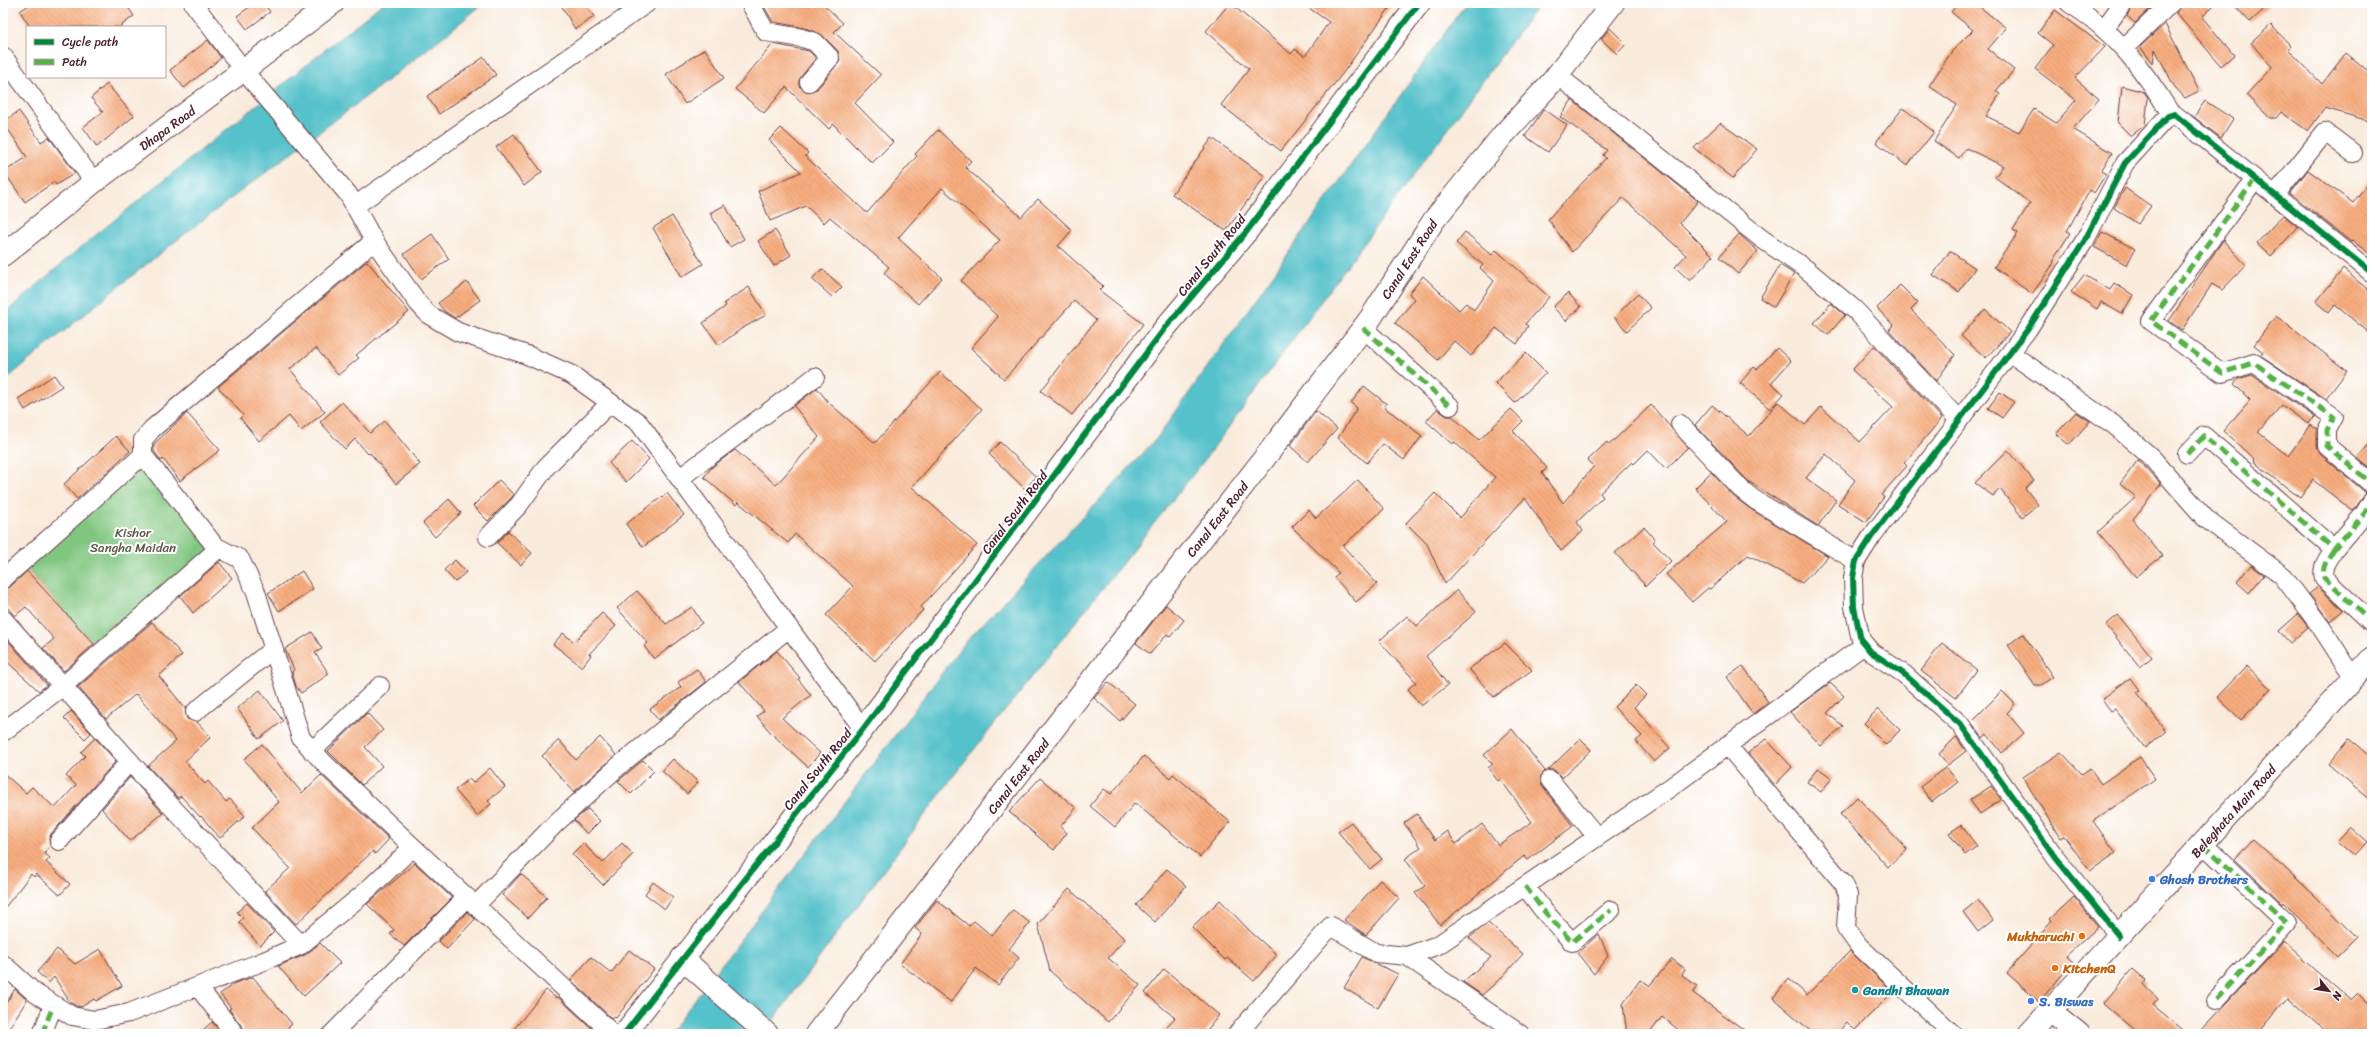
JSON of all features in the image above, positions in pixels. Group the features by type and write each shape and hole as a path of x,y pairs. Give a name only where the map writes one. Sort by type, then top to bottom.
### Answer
{"street":[{"path":"193,3 244,71 352,200 374,241 418,302 442,324 527,355 572,375 639,423 863,729"},
{"name":"Dhapa Road","path":"3,255 94,182 333,3"},
{"path":"352,200 647,3"},
{"path":"750,3 766,32 802,38 815,42 830,58 809,82"},
{"name":"Canal South Road","path":"624,1034 682,958 863,729 1166,328 1251,224 1419,3"},
{"name":"Canal East Road","path":"816,1034 1048,738 1362,328 1434,220 1503,135 1557,76 1614,3"},
{"path":"2069,3 2090,16 2125,47 2155,88 2171,114 2174,114 2372,273"},
{"path":"2104,29 2124,3"},
{"path":"2125,47 2171,3"},
{"path":"5,62 94,182"},
{"path":"1557,76 1762,239 1806,268 1855,310 1959,420"},
{"path":"2119,936 2056,858 1960,724 1904,674 1864,645 1861,640 1854,607 1853,578 1856,561 1872,536 2010,353 2059,283 2085,240 2125,163 2171,114"},
{"path":"2275,195 2325,132 2353,153"},
{"path":"2255,179 2151,321 2222,373 2254,363 2320,406 2334,417 2328,430 2327,446 2372,484"},
{"path":"374,241 152,429 143,440 143,455 215,546 240,559 256,592 301,738 414,847 613,1034"},
{"path":"1362,328 1450,406"},
{"path":"2010,353 2114,425 2151,457 2205,518 2282,575 2320,627 2354,678"},
{"path":"680,478 814,377"},
{"path":"488,537 519,505 546,467 610,403"},
{"path":"1680,424 1741,489 1755,500 1856,561"},
{"path":"2187,454 2204,436 2334,549"},
{"path":"3,580 143,455"},
{"path":"2372,500 2364,514 2334,549 2322,571 2324,578 2372,623"},
{"path":"3,732 63,686 219,548"},
{"path":"3,619 130,761 301,945"},
{"path":"332,1034 471,901 621,764 789,628"},
{"path":"1237,1034 1331,926 1376,953 1407,956 1438,945 1671,787 1864,645"},
{"path":"195,712 273,649"},
{"name":"Beleghata Main Road","path":"2029,1034 2372,658"},
{"path":"312,750 380,686"},
{"path":"1727,745 1844,884 1848,894 1846,928 1859,946 1953,1034"},
{"path":"59,841 130,761"},
{"path":"1550,780 1597,837"},
{"path":"2203,844 2287,923 2215,1001"},
{"path":"3,964 53,1006 96,1027 301,945 362,895 414,847"},
{"path":"1525,886 1543,910 1572,942 1611,910"},
{"path":"1407,956 1520,1034"},
{"path":"682,958 767,1034"},
{"path":"198,987 235,1034"},
{"path":"42,1034 53,1006"},
{"path":"2050,1011 2079,1034"}],"green space":[{"name":"Kishor Sangha Maidan","path":"141,457 213,548 97,647 24,566"}],"water":[{"path":"383,3 484,3 383,84 158,255 3,382 3,315 75,252"},
{"path":"1466,3 1540,3 1203,462 961,766 763,1034 669,1034 964,644 1157,438"}],"building":[{"path":"32,3 125,3 134,16 120,26 29,26 20,11"},
{"path":"255,3 264,3 270,12 247,29 237,16"},
{"path":"560,3 585,3 594,17 575,29"},
{"path":"762,3 822,3 843,23 834,32 881,75 855,103 893,142 872,163 833,124 829,129 786,87 764,113 735,89 773,44 809,51 816,58 799,80 799,86 807,92 817,89 840,61 838,51 822,35 805,28 773,22"},
{"path":"1230,3 1291,54 1295,49 1305,56 1329,22 1302,3 1393,3 1343,73 1281,151 1221,105 1249,69 1206,31"},
{"path":"1958,3 1975,3 2006,28 1988,49 2014,70 1996,91 2000,94 1986,116 2019,132 2034,109 2056,123 2076,100 2035,69 2053,45 2038,33 2055,10 2105,47 2075,78 2099,99 2073,129 2112,153 2101,171 2106,174 2094,193 2090,190 2067,231 2070,233 2052,262 2054,263 2032,294 1994,267 2018,233 2013,230 2030,203 1995,177 2003,166 1966,148 1959,158 1934,141 1957,105 1929,86 1952,51 1973,30 1951,12"},
{"path":"2133,3 2155,4 2135,23 2127,16"},
{"path":"2181,3 2216,3 2202,17 2234,55 2221,66 2176,13"},
{"path":"2232,3 2271,3 2250,22"},
{"path":"2165,24 2199,91 2185,98 2174,86 2155,49 2153,63 2140,47"},
{"path":"2271,25 2291,46 2288,49 2322,84 2346,53 2372,74 2372,122 2325,108 2308,131 2281,112 2276,118 2270,118 2246,95 2272,67 2251,43"},
{"path":"1610,28 1626,44 1617,54 1601,39"},
{"path":"208,40 221,58 184,88 170,70"},
{"path":"705,49 724,78 685,104 666,74"},
{"path":"484,57 496,75 439,114 427,96"},
{"path":"107,84 134,116 97,147 83,127 103,112 91,98"},
{"path":"2122,86 2144,92 2148,98 2145,125 2131,136 2118,123"},
{"path":"1572,100 1698,201 1680,223 1713,256 1690,281 1675,267 1686,255 1623,198 1572,252 1548,219 1606,158 1603,155 1607,150 1560,117"},
{"path":"2205,101 2233,119 2221,138 2194,117"},
{"path":"1903,108 1934,132 1907,166 1876,142"},
{"path":"1544,109 1567,125 1548,152 1525,136"},
{"path":"19,111 41,142 49,137 75,173 56,185 54,182 25,202 4,172 27,157 3,122"},
{"path":"1720,123 1757,149 1733,178 1694,148"},
{"path":"781,128 808,153 805,156 867,213 917,156 915,154 938,130 971,161 965,167 1021,217 1038,199 1072,230 1058,246 1103,286 1099,290 1143,324 1072,415 1041,391 1096,320 1074,301 1004,379 971,348 998,317 961,281 1000,240 942,188 898,238 942,278 918,304 884,273 889,267 830,217 824,223 806,206 770,221 758,191 801,172 769,140"},
{"path":"514,134 542,172 524,186 496,147"},
{"path":"1212,138 1265,176 1226,231 1172,194"},
{"path":"2308,170 2353,203 2372,177 2372,255 2352,241 2351,242 2290,193"},
{"path":"2125,188 2151,206 2138,224 2114,208"},
{"path":"725,205 744,239 730,247 710,213"},
{"path":"2283,215 2298,227 2271,256 2257,243"},
{"path":"672,216 703,264 682,277 653,228"},
{"path":"775,230 791,255 774,266 758,241"},
{"path":"1465,232 1492,255 1496,250 1549,297 1525,324 1528,326 1517,344 1496,328 1471,356 1454,341 1438,360 1395,323 1415,299 1409,294 1423,276 1459,310 1466,303 1474,310 1494,281 1480,268 1483,265 1456,243"},
{"path":"2102,232 2135,249 2127,265 2094,247"},
{"path":"432,234 449,259 421,279 404,254"},
{"path":"1739,234 1758,251 1738,274 1719,257"},
{"path":"2223,240 2246,265 2222,290 2212,284 2182,330 2169,321"},
{"path":"1950,251 1975,268 1959,292 1933,275"},
{"path":"367,261 409,312 356,355 359,358 338,375 316,348 290,369 325,412 301,431 289,416 259,441 240,418 243,415 218,387"},
{"path":"1780,265 1794,274 1774,307 1760,298"},
{"path":"822,269 842,287 832,297 812,279"},
{"path":"2343,269 2372,293 2372,335 2335,305 2329,313 2316,302"},
{"path":"2084,275 2110,290 2114,283 2133,295 2122,314 2101,302 2097,309 2071,292"},
{"path":"467,282 480,300 455,318 444,311 438,303"},
{"path":"1900,285 1918,303 1911,310 1955,355 1936,381 1889,330 1893,325 1877,308"},
{"path":"749,287 766,315 741,329 719,345 703,323 726,306 724,303"},
{"path":"1568,293 1581,307 1566,321 1553,307"},
{"path":"1638,294 1651,308 1627,331 1614,317"},
{"path":"1831,303 1845,315 1828,335 1814,323"},
{"path":"1985,309 2010,332 1986,358 1961,336"},
{"path":"2276,316 2347,371 2326,399 2260,355 2263,352 2254,345"},
{"path":"1874,346 1942,418 1904,463 1907,466 1881,495 1884,497 1866,522 1838,504 1855,480 1826,454 1806,478 1836,500 1818,526 1748,481 1695,425 1712,405 1749,436 1778,402 1805,425 1821,407 1860,442 1893,407 1852,370"},
{"path":"1777,348 1791,361 1771,383 1784,394 1770,409 1740,383 1754,367 1757,369"},
{"path":"1526,353 1546,373 1515,403 1495,383"},
{"path":"940,372 982,409 912,487 977,545 921,607 923,610 875,661 826,615 853,586 795,534 788,543 738,502 736,505 704,477 712,467 735,450 776,485 819,437 794,406 817,388 828,402 875,443"},
{"path":"54,375 62,386 25,410 18,399"},
{"path":"2252,375 2315,417 2308,424 2282,405 2258,432 2288,456 2311,425 2317,429 2317,446 2320,454 2366,493 2353,511 2313,480 2300,498 2253,461 2254,459 2223,431 2250,400 2234,384 2238,379"},
{"path":"1364,386 1387,404 1384,407 1422,436 1404,460 1383,444 1367,463 1338,438 1357,408 1351,403"},
{"path":"2000,392 2014,402 2002,418 1988,408"},
{"path":"342,402 370,433 385,421 420,464 396,484 370,453 368,454 355,439 345,449 320,422"},
{"path":"1651,405 1688,447 1666,469 1648,450 1634,464 1632,462 1600,493 1603,497 1577,522 1583,531 1561,551 1525,498 1445,584 1427,544 1406,523 1435,493 1460,518 1495,477 1454,442 1452,444 1426,421 1437,409 1447,416 1452,416 1479,440 1511,409 1523,421 1513,431 1547,468 1542,473 1563,503 1594,466 1588,460 1607,442 1609,445"},
{"path":"1316,411 1337,429 1308,462 1290,446"},
{"path":"2076,412 2090,421 2069,445 2056,434"},
{"path":"187,413 220,450 180,481 163,459 161,461 154,451 154,444"},
{"path":"116,436 130,451 77,499 64,484"},
{"path":"632,441 649,459 626,482 609,463"},
{"path":"2372,441 2372,470 2357,458"},
{"path":"1000,442 1036,477 1025,489 989,454"},
{"path":"2008,450 2034,481 2025,488 2038,505 2022,517 2000,489 1993,496 1975,483"},
{"path":"2138,460 2161,484 2133,519 2162,556 2136,577 2098,532 2136,497 2120,484"},
{"path":"1711,472 1733,496 1749,508 1828,556 1802,583 1748,555 1710,589 1708,588 1692,602 1666,574 1727,522 1695,488"},
{"path":"499,480 514,495 488,521 473,506"},
{"path":"1358,480 1384,509 1343,546 1377,584 1356,602 1334,577 1339,573 1292,527 1309,510 1316,518"},
{"path":"667,493 684,515 643,547 626,524"},
{"path":"449,499 461,513 435,537 423,523"},
{"path":"1644,527 1655,540 1653,542 1671,561 1646,586 1615,553"},
{"path":"508,531 532,553 521,565 497,543"},
{"path":"455,560 466,572 455,582 444,570"},
{"path":"219,562 232,578 193,613 180,596"},
{"path":"2251,565 2264,575 2249,593 2237,582"},
{"path":"27,571 94,644 64,671 43,648 54,639 26,607 15,616 3,603 3,589 10,587"},
{"path":"302,571 313,589 279,611 268,593"},
{"path":"2318,587 2343,610 2330,622 2309,594"},
{"path":"1457,590 1476,612 1426,656 1448,685 1421,706 1408,689 1416,682 1379,641 1407,616 1417,626"},
{"path":"637,591 666,624 692,607 702,623 654,659 644,646 648,643 617,608"},
{"path":"1166,605 1184,620 1170,637 1167,634 1150,654 1136,643"},
{"path":"602,613 616,626 589,654 591,655 582,667 553,644 563,633 574,642"},
{"path":"2298,614 2308,627 2290,643 2279,631"},
{"path":"2118,615 2152,657 2140,667 2106,625"},
{"path":"152,622 182,655 159,676 185,708 187,719 197,722 211,737 185,761 205,784 208,781 226,802 230,799 245,816 220,838 181,796 178,798 148,766 176,741 136,694 106,719 78,687"},
{"path":"312,632 322,649 315,653 329,674 301,693 296,686 292,672 294,670 285,649"},
{"path":"2023,634 2053,677 2041,685 2035,685 2008,645"},
{"path":"3,635 47,685 39,691 3,658"},
{"path":"1505,643 1532,670 1494,697 1469,669"},
{"path":"1942,643 1977,670 1956,698 1921,671"},
{"path":"777,651 800,678 798,679 811,695 782,718 820,753 808,767 771,733 757,716 764,711 739,682"},
{"path":"1743,666 1768,702 1753,714 1727,677"},
{"path":"2247,666 2271,689 2241,720 2217,697"},
{"path":"697,669 706,682 658,720 650,709 681,687 678,682"},
{"path":"2130,678 2139,690 2136,692 2166,731 2145,748 2115,709 2111,711 2102,699"},
{"path":"1108,682 1135,704 1120,721 1094,698"},
{"path":"1830,683 1844,696 1827,713 1843,726 1821,746 1790,712"},
{"path":"1636,685 1646,695 1634,707 1670,748 1654,762 1636,741 1642,736 1614,707"},
{"path":"260,690 283,721 259,739 237,708"},
{"path":"2002,691 2015,704 2007,713 2024,733 2002,753 1987,734 1983,738 1971,722"},
{"path":"1878,709 1900,730 1886,745 1864,723"},
{"path":"71,711 91,733 85,739 64,718"},
{"path":"367,713 383,730 365,747 382,766 362,785 328,751"},
{"path":"1512,729 1545,771 1540,777 1542,786 1573,826 1528,860 1524,856 1440,925 1415,893 1425,886 1405,859 1421,847 1404,823 1417,814 1435,840 1447,831 1456,844 1482,824 1498,845 1532,822 1500,779 1498,781 1488,768 1493,764 1484,755"},
{"path":"600,737 616,755 574,792 542,756 559,740 576,760"},
{"path":"1956,737 1966,751 1948,765 1939,754"},
{"path":"95,738 116,761 51,834 49,839 50,846 44,853 50,858 46,862 70,884 60,895 36,874 34,877 31,874 3,910 3,773 26,793 32,787 55,808 76,785 66,776 85,756 81,752"},
{"path":"1580,739 1591,750 1562,778 1554,770 1548,770"},
{"path":"1766,739 1792,767 1775,785 1748,753"},
{"path":"2349,739 2372,758 2372,801 2328,764"},
{"path":"262,744 302,793 321,775 389,839 375,854 373,851 296,924 265,891 290,868 252,828 279,802 244,759"},
{"path":"2061,752 2082,774 2090,768 2101,784 2140,757 2155,779 2093,821 2116,853 2090,871 2064,836 2060,838 2023,777"},
{"path":"1144,756 1170,778 1173,774 1230,822 1200,857 1135,803 1115,827 1090,806 1104,789 1111,794"},
{"path":"673,759 698,782 687,794 662,771"},
{"path":"643,760 654,771 631,794 618,781"},
{"path":"1946,767 1958,782 1932,802 1920,787"},
{"path":"490,768 505,787 488,801 491,804 477,816 455,790 469,779 473,783"},
{"path":"1818,768 1832,778 1821,792 1807,782"},
{"path":"130,777 163,813 130,841 102,809"},
{"path":"1040,778 1076,808 1060,827 1067,833 1054,850 1009,812"},
{"path":"1991,786 2001,800 1980,814 1970,800"},
{"path":"1857,797 1907,849 1888,867 1840,814"},
{"path":"588,809 600,821 587,834 574,820"},
{"path":"1351,822 1382,859 1370,869 1338,832"},
{"path":"1961,825 1977,846 1965,855 1949,833"},
{"path":"2350,827 2367,842 2354,856 2337,841"},
{"path":"2253,839 2310,891 2357,937 2337,957 2283,902 2282,904 2235,859"},
{"path":"583,843 603,863 622,843 633,854 603,885 572,854"},
{"path":"415,863 452,898 404,946 390,934 394,930 367,904"},
{"path":"1167,869 1186,886 1155,922 1136,905"},
{"path":"521,874 547,897 528,918 502,895"},
{"path":"1380,880 1399,898 1366,935 1344,920"},
{"path":"653,882 673,897 665,909 645,894"},
{"path":"1069,889 1125,939 1108,958 1140,985 1108,1022 1050,971 1038,924"},
{"path":"2074,897 2098,927 2066,956 2073,962 2039,1002 2007,973 2052,921 2050,919"},
{"path":"937,900 969,926 974,921 992,936 1013,910 1030,923 1009,949 1019,958 998,985 976,968 951,1002 900,964 922,934 915,928"},
{"path":"1220,900 1252,933 1277,955 1254,981 1227,958 1225,960 1192,927"},
{"path":"1978,900 1993,920 1978,932 1963,912"},
{"path":"247,903 274,932 260,946 239,922 243,918 237,912"},
{"path":"467,912 475,919 447,949 439,941"},
{"path":"1488,923 1523,954 1501,978 1482,995 1463,982 1491,957 1469,938"},
{"path":"1599,934 1608,956 1594,974 1577,953"},
{"path":"2284,942 2350,1000 2357,993 2372,1007 2372,1034 2327,1034 2287,998 2257,1034 2198,1034"},
{"path":"320,943 340,963 304,996 278,966 305,955"},
{"path":"57,949 75,964 100,949 122,986 96,1001 94,999 81,1007 76,1006 70,1002 54,977 49,983 37,972"},
{"path":"629,950 654,969 616,1018 613,1016 611,1018 571,980 591,957 611,973"},
{"path":"1850,951 1893,992 1855,1030 1847,1022 1837,1034 1814,1034 1773,998 1789,979 1807,995"},
{"path":"1362,957 1398,974 1378,1008 1344,988"},
{"path":"1672,959 1685,969 1682,975 1697,986 1693,993 1750,1034 1684,1034 1662,1017 1649,1034 1627,1034 1623,1004 1640,980 1649,986"},
{"path":"1164,969 1219,1015 1204,1034 1159,1034 1175,1018 1145,993"},
{"path":"2132,969 2146,981 2144,984 2158,999 2153,1005 2188,1034 2139,1034 2103,1004"},
{"path":"253,977 292,1024 281,1034 245,1034 243,1028 229,1009 231,1008 220,994 235,983"},
{"path":"15,989 27,1000 5,1034 3,1034 3,1008"},
{"path":"546,990 556,998 558,997 598,1034 510,1034"},
{"path":"212,1022 222,1034 198,1034"}],"marked path":[{"path":"2255,179 2151,321 2222,373 2254,363 2334,417 2327,430 2327,446 2372,484"},
{"path":"1363,328 1450,406"},
{"path":"2187,454 2204,436 2334,549 2364,514 2372,501"},
{"path":"2334,549 2324,566 2324,578 2372,623"},
{"path":"2203,844 2287,923 2215,1001"},
{"path":"1525,886 1543,910 1572,942 1611,910"},
{"path":"42,1034 53,1006"}],"cycle path":[{"path":"624,1034 863,729 1165,328 1247,231 1419,3"},
{"path":"2119,936 2056,858 1960,724 1904,674 1871,652 1861,640 1854,607 1853,578 1856,561 1872,536 2028,329 2085,240 2125,163 2168,116 2174,114 2372,273"}],"place":[{"name":"Ghosh Brothers","path":"2152,879"},
{"name":"Mukharuchi","path":"2082,936"},
{"name":"KitchenQ","path":"2055,968"},
{"name":"Gandhi Bhawan","path":"1855,990"},
{"name":"S. Biswas","path":"2031,1001"}]}
